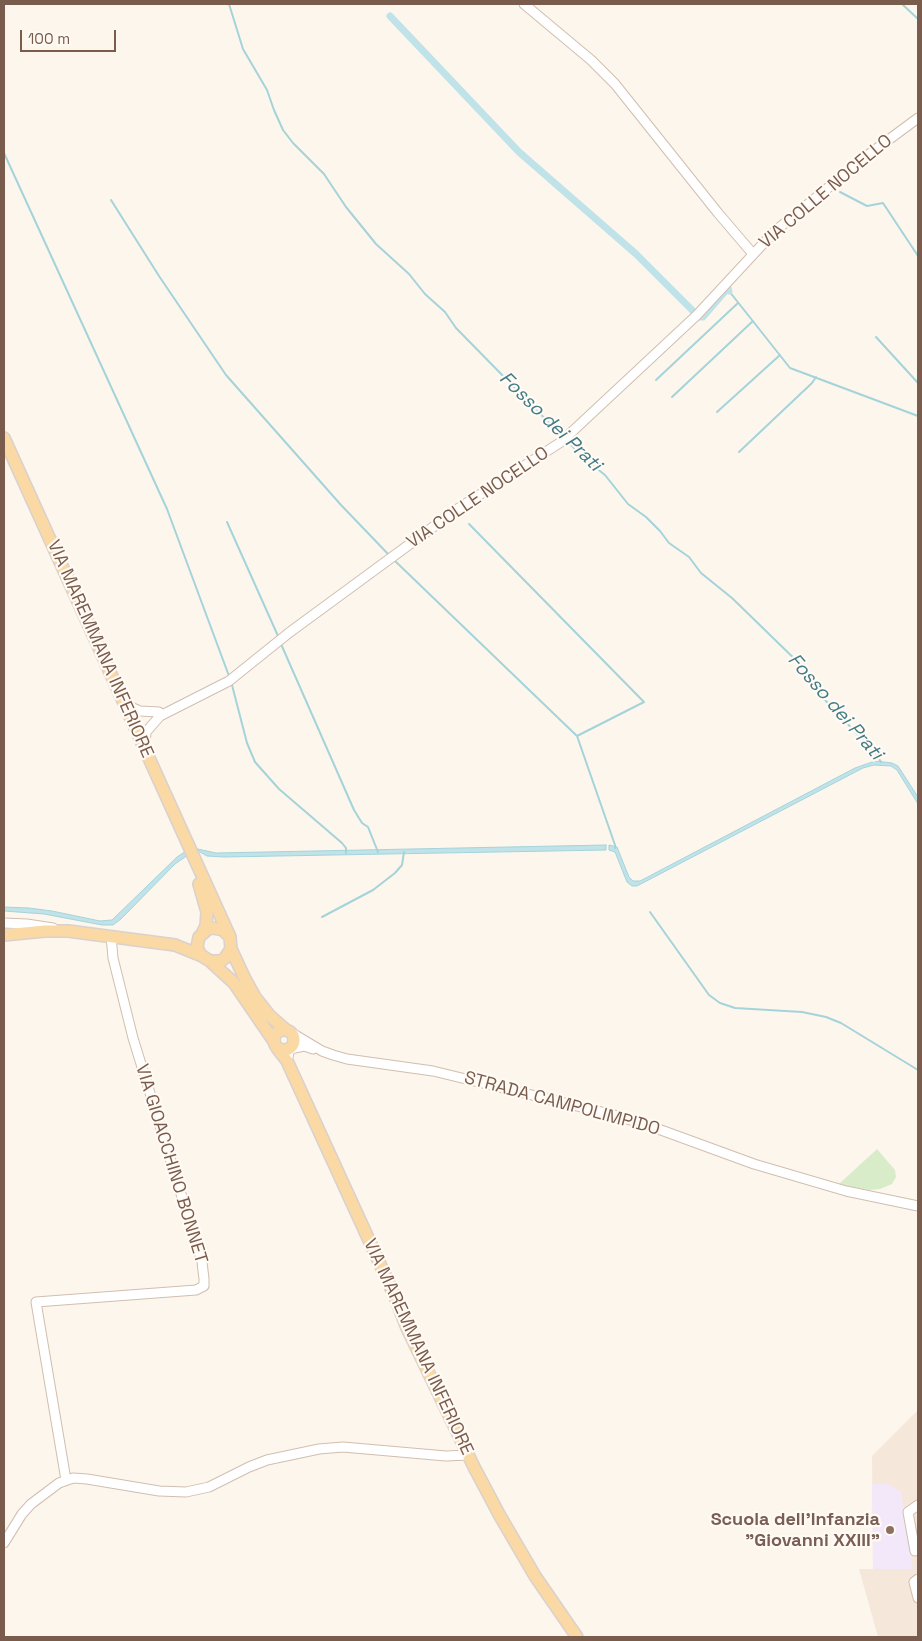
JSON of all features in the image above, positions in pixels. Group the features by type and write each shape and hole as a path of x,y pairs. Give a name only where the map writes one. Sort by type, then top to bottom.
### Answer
{"main road":[{"name":"VIA MAREMMANA INFERIORE","path":"4,438 195,860 245,979 270,1016 288,1031"},
{"name":"VIA MAREMMANA INFERIORE","path":"195,860 196,877 207,912 206,926 197,947 206,959 234,983 287,1061 383,1270 407,1328 468,1455 500,1516 535,1576 577,1637"},
{"path":"4,935 45,931 111,936 174,945 206,959 221,961 225,958 230,943 227,933 218,928 208,929 188,943 174,945"},
{"path":"278,1031 288,1031 294,1043 290,1048 283,1050 275,1044 278,1031"}],"street":[{"path":"524,4 592,60 615,84 753,254"},
{"name":"VIA COLLE NOCELLO","path":"160,714 229,681 290,632 453,512 560,442 690,321 753,254 795,214 873,150 918,118"},
{"path":"122,698 137,710 160,714"},
{"path":"134,724 145,724 160,714"},
{"path":"145,748 146,732 160,714"},
{"path":"4,923 43,926 68,932"},
{"name":"VIA GIOACCHINO BONNET","path":"66,1480 36,1302 196,1290 204,1286 202,1262 133,1038 113,958 111,936"},
{"name":"STRADA CAMPOLIMPIDO","path":"288,1031 322,1051 347,1059 448,1074 614,1115 656,1128 754,1164 846,1191 918,1206"},
{"path":"287,1061 290,1048 304,1046 322,1051"},
{"path":"4,1543 22,1514 31,1504 52,1487 66,1480 81,1478 159,1491 186,1492 209,1487 267,1460 319,1449 343,1447 446,1456 468,1455"},
{"path":"915,1551 908,1512 918,1505"},
{"path":"916,1580 918,1598"}],"shaded area":[{"path":"918,1410 918,1637 878,1637 859,1569 873,1569 872,1456"},
{"name":"Scuola dell'Infanzia \"Giovanni XXIII\"","path":"872,1484 888,1484 901,1492 913,1569 873,1569"}],"green space":[{"path":"877,1149 895,1170 896,1177 892,1184 880,1189 869,1190 839,1184"}],"water":[{"path":"875,761 892,763 898,766 918,797 918,804 897,770 891,766 874,765 863,768 637,886 632,886 627,882 615,852 609,850 609,845 617,847 629,877 633,881 640,881 855,768"},
{"path":"606,845 606,850 224,857 207,856 193,848 216,853"},
{"path":"186,851 188,855 175,864 113,925 102,925 44,914 4,911 4,907 29,908 100,921 112,920 177,857"}],"waterway":[{"name":"Fosso dei Prati","path":"229,4 243,49 267,90 283,130 293,143 324,174 346,207 376,244 409,274 425,294 445,312 456,328 563,437"},
{"path":"902,4 918,19"},
{"path":"390,16 519,152 636,254 695,313"},
{"path":"4,153 167,509 229,676"},
{"path":"840,192 867,206 883,203 918,256"},
{"path":"111,200 159,276 226,375 341,505 389,555"},
{"path":"699,317 703,317 728,288 729,291"},
{"path":"729,291 790,368 918,416"},
{"path":"656,380 738,303"},
{"path":"672,397 753,321"},
{"path":"876,337 918,383"},
{"path":"717,412 780,355"},
{"path":"739,452 812,383 816,377"},
{"name":"Fosso dei Prati","path":"567,441 605,475 628,504 646,517 669,543 689,557 701,573 732,598 806,670 825,700 876,754 881,762"},
{"path":"227,522 278,636"},
{"path":"469,524 644,702 577,736"},
{"path":"394,560 577,736 615,848"},
{"path":"281,644 354,810 362,823 368,827 378,852"},
{"path":"232,685 247,743 255,762 279,789 342,843 346,848 346,853"},
{"path":"322,917 373,890 395,873 402,865 404,852"},
{"path":"650,912 709,995 720,1003 735,1008 802,1012 826,1017 841,1023 918,1070"}],"place":[{"name":"Scuola dell'Infanzia \"Giovanni XXIII\"","path":"890,1530"}]}
